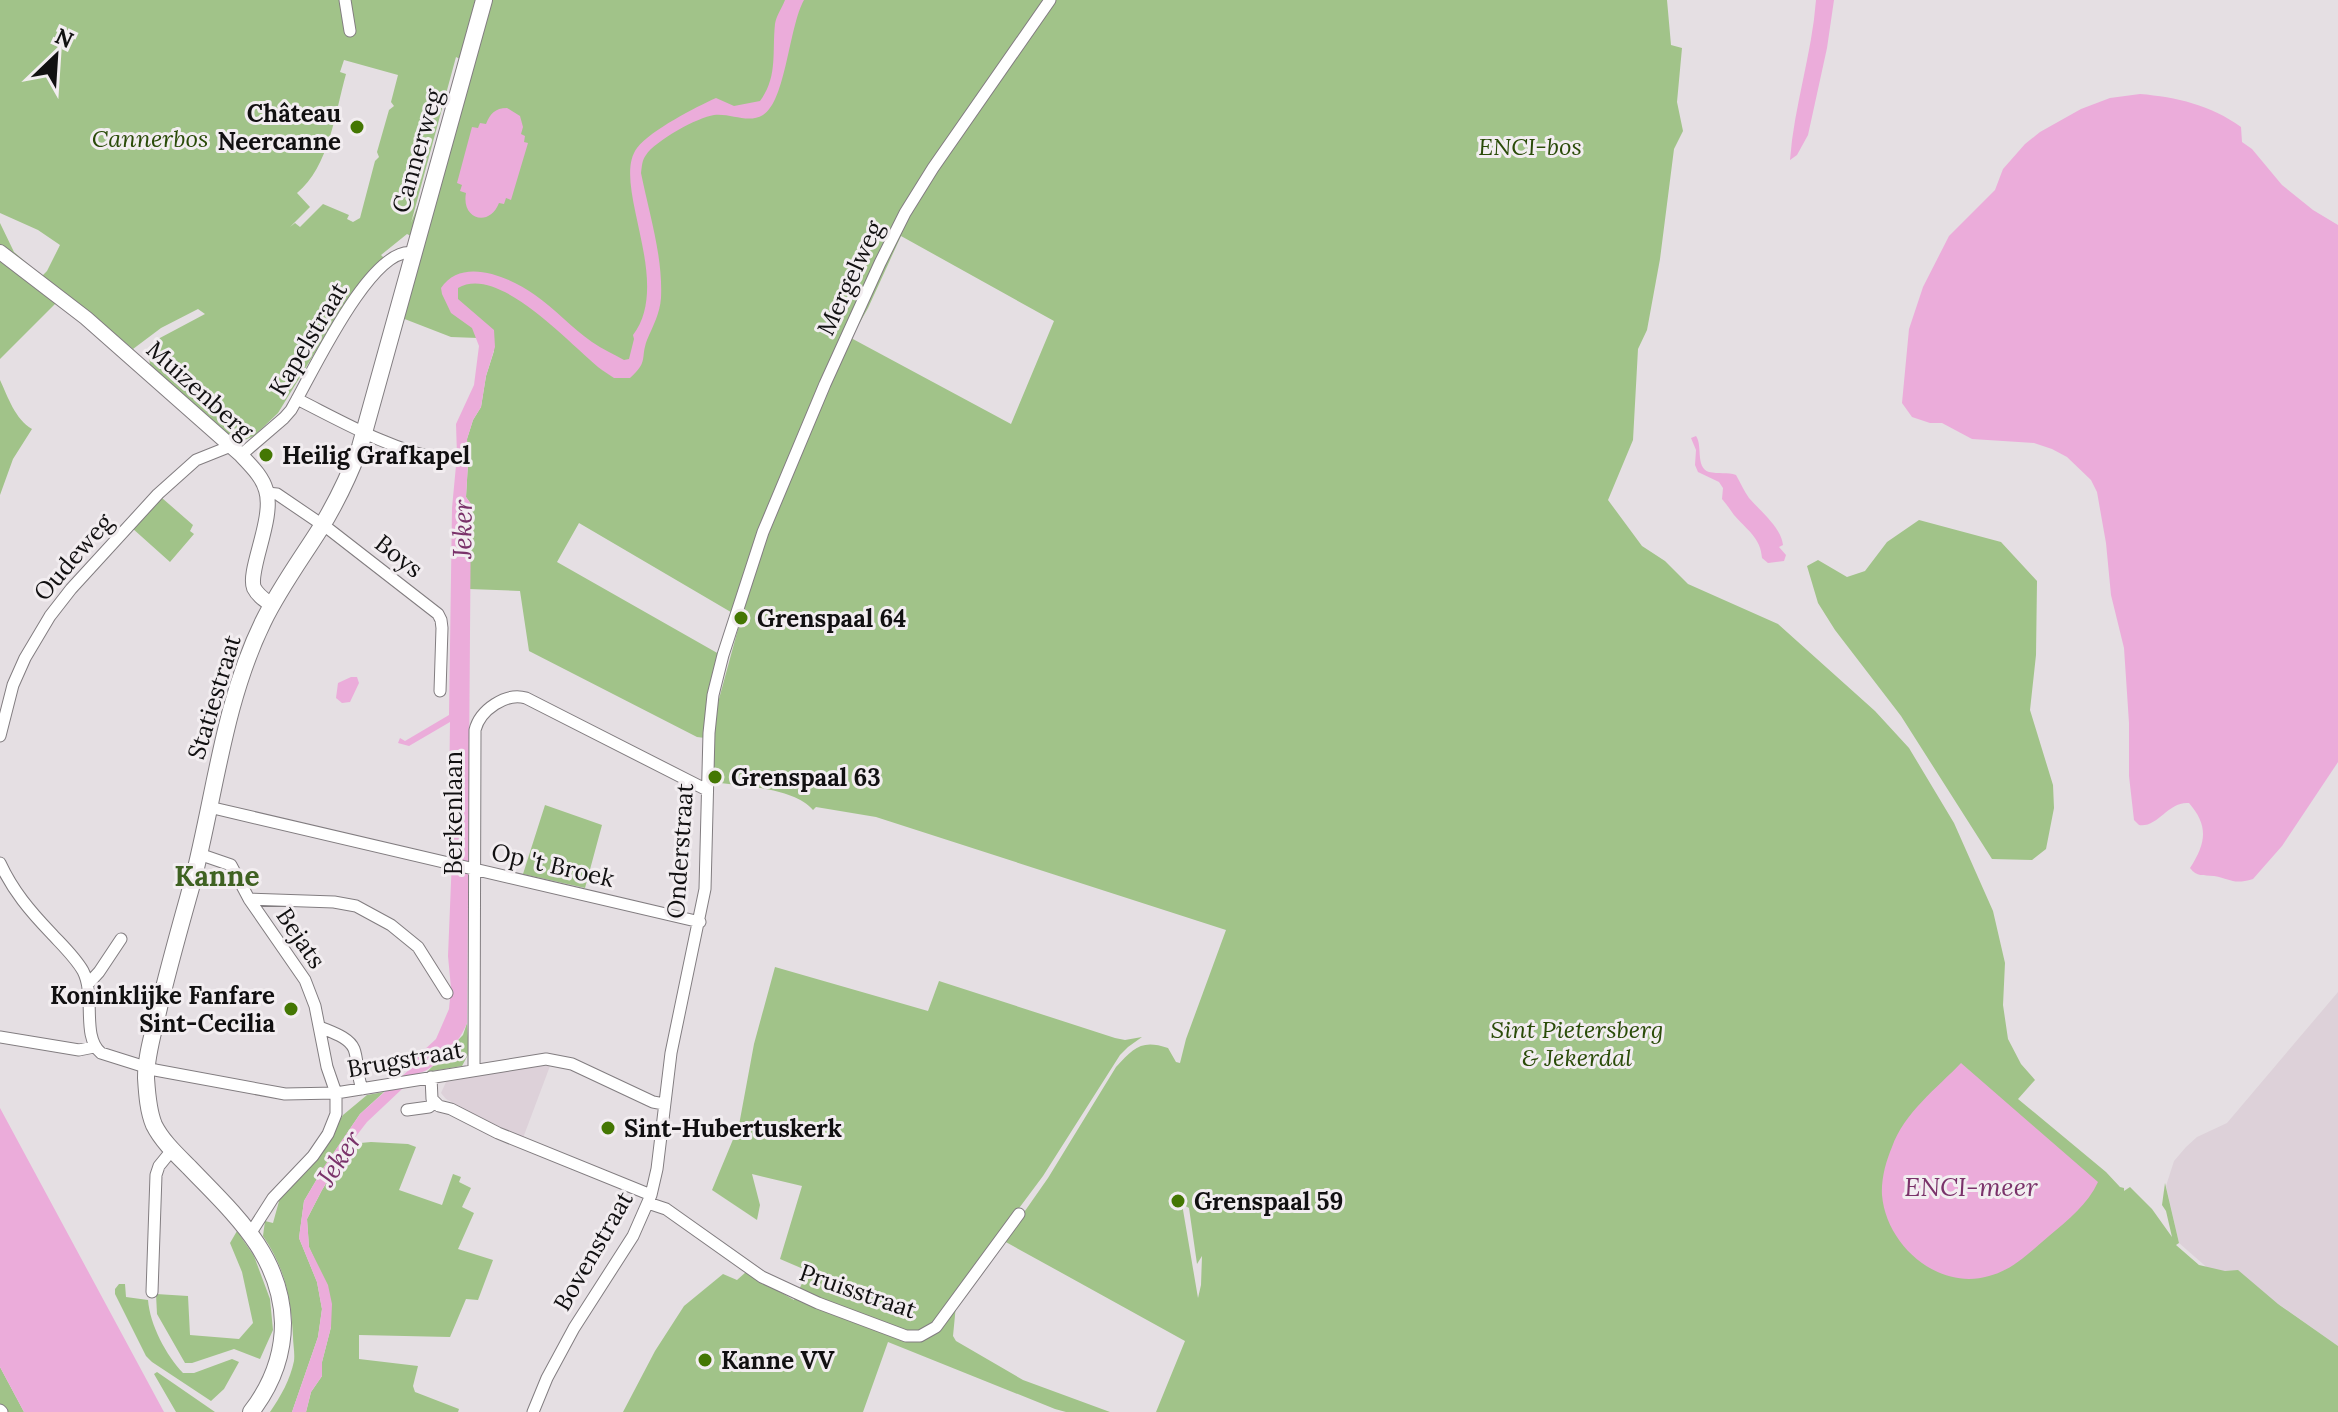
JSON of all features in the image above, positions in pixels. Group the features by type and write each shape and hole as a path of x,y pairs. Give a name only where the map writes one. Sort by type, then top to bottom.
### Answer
{"main road":[{"name":"Cannerweg","path":"396,314 484,0"},
{"name":"Statiestraat","path":"251,1412 269,1384 279,1357 283,1333 278,1288 268,1261 250,1234 161,1137 150,1116 147,1068 232,704 272,605 322,525 351,469 364,433 396,314"}],"street":[{"path":"345,0 350,31"},
{"name":"Mergelweg","path":"740,602 763,532 794,456 905,213 1050,0"},
{"name":"Kapelstraat","path":"236,451 284,418 357,296 392,257 404,251 413,253"},
{"name":"Muizenberg","path":"0,252 86,318 236,451 259,476 267,493"},
{"path":"297,399 414,454 441,459"},
{"name":"Oudeweg","path":"0,736 13,685 25,658 64,598 115,539 196,460 236,451"},
{"path":"267,493 266,524 252,583 258,595 272,605"},
{"name":"Boys","path":"267,493 277,494 322,525 438,614 442,628 440,691"},
{"name":"Onderstraat","path":"664,1104 671,1053 700,922 707,867 707,790 713,695 740,602"},
{"name":"Berkenlaan","path":"474,1070 475,730 480,717 507,698 526,698 707,790"},
{"name":"Op 't Broek","path":"209,807 700,922"},
{"name":"Bejats","path":"199,854 231,865 249,899 305,980 336,1093"},
{"path":"0,863 26,907 76,961 88,984 94,1047 101,1053 147,1068"},
{"path":"249,899 334,902 356,906 391,925 418,947 447,993"},
{"path":"88,984 121,939"},
{"path":"320,1027 346,1040 354,1049 357,1077 362,1089"},
{"path":"0,1037 82,1050 94,1047"},
{"name":"Brugstraat","path":"147,1068 285,1094 336,1093 533,1060 560,1061 664,1104"},
{"path":"407,1110 429,1107 435,1102 432,1099 431,1077"},
{"path":"250,1234 273,1198 313,1156 328,1134 336,1114 336,1093"},
{"name":"Pruisstraat","path":"435,1102 650,1199 762,1277 818,1303 906,1336 920,1336 936,1327 1019,1214"},
{"name":"Bovenstraat","path":"533,1412 574,1328 633,1236 650,1199 657,1169 664,1104"},
{"path":"152,1288 156,1175 172,1150"}],"shaded area":[{"path":"2338,992 2338,1346 2280,1305 2243,1299 2179,1243 2166,1186 2174,1161 2186,1147 2197,1137 2227,1123"},
{"path":"536,1065 550,1066 523,1138 446,1099 441,1093 446,1082"}],"green space":[{"name":"Sint Pietersberg & Jekerdal","path":"0,0 1667,0 1671,45 1682,48 1677,102 1683,131 1674,149 1660,259 1647,330 1638,349 1633,440 1608,500 1642,546 1665,561 1688,584 1778,624 1875,711 1909,748 1954,823 1993,911 2005,963 2003,1005 2008,1039 2021,1064 2035,1080 2018,1099 2106,1172 2124,1191 2130,1187 2152,1209 2172,1237 2162,1205 2165,1183 2179,1243 2176,1245 2199,1265 2225,1271 2238,1270 2278,1304 2338,1346 2338,1412 1156,1412 1185,1341 1004,1241 1048,1178 1122,1060 1133,1050 1151,1044 1168,1048 1176,1062 1180,1063 1226,930 876,817 816,807 813,810 793,796 780,792 711,782 714,769 713,721 741,618 579,523 557,562 719,654 705,738 697,737 529,651 520,591 469,589 471,504 466,497 467,439 481,407 494,351 478,338 451,337 402,318 421,241 407,234 381,255 385,259 341,310 278,413 254,436 235,444 151,369 150,352 155,342 205,314 198,309 161,328 133,349 86,310 57,302 0,359 0,223 14,252 42,276 60,245 38,230 0,213","holes":["456,57 460,59 411,223","344,60 398,75 391,102 394,106 389,110 377,152 379,157 375,161 360,218 353,222 347,219 349,215 323,204 300,227 295,223 290,227 310,207 297,193 308,182 324,154 346,74 340,72","901,236 1054,321 1011,424 851,338","1182,1204 1189,1208 1197,1264 1202,1256 1198,1298"]},
{"path":"0,380 17,414 32,429 13,459 0,495"},
{"path":"162,498 193,525 190,531 194,534 170,562 132,528"},
{"path":"1919,520 2001,542 2037,581 2036,655 2030,710 2053,785 2054,808 2046,849 2032,860 1992,859 1901,716 1818,603 1807,566 1818,560 1847,577 1865,571 1887,542"},
{"path":"545,805 602,825 585,888 523,874"},
{"path":"775,967 928,1011 939,981 1115,1038 1142,1037 1120,1055 1043,1176 976,1266 956,1305 953,1336 956,1341 1023,1380 1110,1412 1055,1409 888,1342 863,1412 623,1412 655,1351 684,1306 723,1274 737,1280 746,1272 794,1300 808,1271 780,1259 802,1186 752,1174 760,1205 757,1220 712,1190 739,1125 754,1044"},
{"path":"467,1023 469,1053 462,1066 427,1072 463,1035"},
{"path":"384,1092 360,1114 304,1201 299,1238 317,1282 322,1309 318,1337 292,1412 270,1412 288,1381 294,1355 288,1296 277,1260 263,1236 265,1221 273,1223 281,1194 323,1147 343,1115 367,1095"},
{"path":"371,1142 416,1147 399,1190 442,1205 453,1174 461,1177 459,1182 471,1188 462,1207 474,1213 458,1249 493,1260 478,1300 466,1299 450,1337 359,1335 359,1359 418,1366 413,1386 415,1392 459,1409 458,1412 306,1412 311,1392 322,1376 322,1362 331,1327 317,1265 309,1247 307,1219 350,1144"},
{"path":"237,1231 254,1256 270,1299 273,1330 260,1359 234,1349 185,1363 157,1314 156,1294 188,1296 190,1335 239,1339 253,1323 242,1272 230,1243"},
{"path":"119,1284 125,1284 126,1297 148,1300 160,1339 183,1373 194,1373 232,1359 239,1362 224,1389 211,1401 146,1356 115,1294"},
{"path":"0,1367 24,1412 8,1412 0,1406"},
{"path":"157,1372 215,1412 176,1412 154,1374"}],"water":[{"name":"Jeker","path":"785,0 804,0 771,107 757,118 714,115 698,120 658,143 644,159 641,173 658,251 661,298 642,364 630,378 614,378 602,370 554,327 514,297 494,287 475,283 458,288 458,299 494,330 495,347 481,407 467,439 466,497 471,504 467,1023 441,1060 419,1073 367,1122 350,1144 307,1219 309,1247 328,1285 332,1304 331,1327 322,1362 322,1376 311,1392 306,1412 292,1412 318,1337 322,1309 317,1282 299,1238 304,1201 360,1114 410,1069 408,1065 436,1039 449,1009 452,858 450,722 409,746 398,743 400,738 405,741 449,715 456,424 474,385 479,346 472,328 451,313 441,288 450,278 461,273 473,271 500,276 535,295 596,345 624,360 629,359 633,335 644,313 647,288 631,185 631,164 637,148 663,127 716,98 734,106 760,101 770,83 775,24"},
{"path":"1816,0 1834,0 1827,48 1808,135 1797,155 1790,160 1811,40"},
{"path":"2140,94 2193,103 2230,119 2241,127 2242,142 2252,149 2282,185 2338,225 2338,762 2282,846 2253,879 2241,881 2200,875 2190,868 2203,835 2200,819 2189,803 2175,806 2146,825 2139,825 2134,820 2129,776 2124,648 2111,595 2097,492 2091,480 2067,457 2052,449 2034,443 1972,439 1942,423 1912,417 1902,403 1909,329 1923,287 1949,236 1995,190 2003,169 2040,132 2081,109 2110,98"},
{"path":"507,108 520,116 521,134 525,136 524,142 528,143 511,200 506,198 504,204 499,203 489,216 477,217 468,209 466,193 460,191 462,185 457,183 472,127 486,124 494,112"},
{"path":"1696,436 1702,466 1709,472 1736,475 1749,498 1781,538 1783,545 1779,547 1786,555 1784,561 1768,563 1762,558 1756,539 1722,499 1723,488 1719,482 1698,472 1696,450 1691,438"},
{"path":"357,677 359,683 350,702 342,703 336,698 338,683"},
{"name":"ENCI-meer","path":"1961,1063 2098,1182 2077,1211 2021,1259 1998,1273 1970,1279 1951,1277 1934,1270 1904,1247 1893,1231 1882,1195 1886,1164 1904,1123"},
{"path":"0,1108 164,1412 24,1412 0,1367"}],"place":[{"name":"Château Neercanne","path":"357,127"},
{"name":"Heilig Grafkapel","path":"266,455"},
{"name":"Grenspaal 64","path":"741,618"},
{"name":"Grenspaal 63","path":"715,777"},
{"name":"Koninklijke Fanfare Sint-Cecilia","path":"291,1009"},
{"name":"Sint-Hubertuskerk","path":"608,1128"},
{"name":"Grenspaal 59","path":"1178,1201"},
{"name":"Kanne VV","path":"705,1360"}],"district":[{"name":"Kanne","path":"217,876"}],"park label":[{"name":"Cannerbos","path":"150,138"},
{"name":"ENCI-bos","path":"1530,146"}]}
